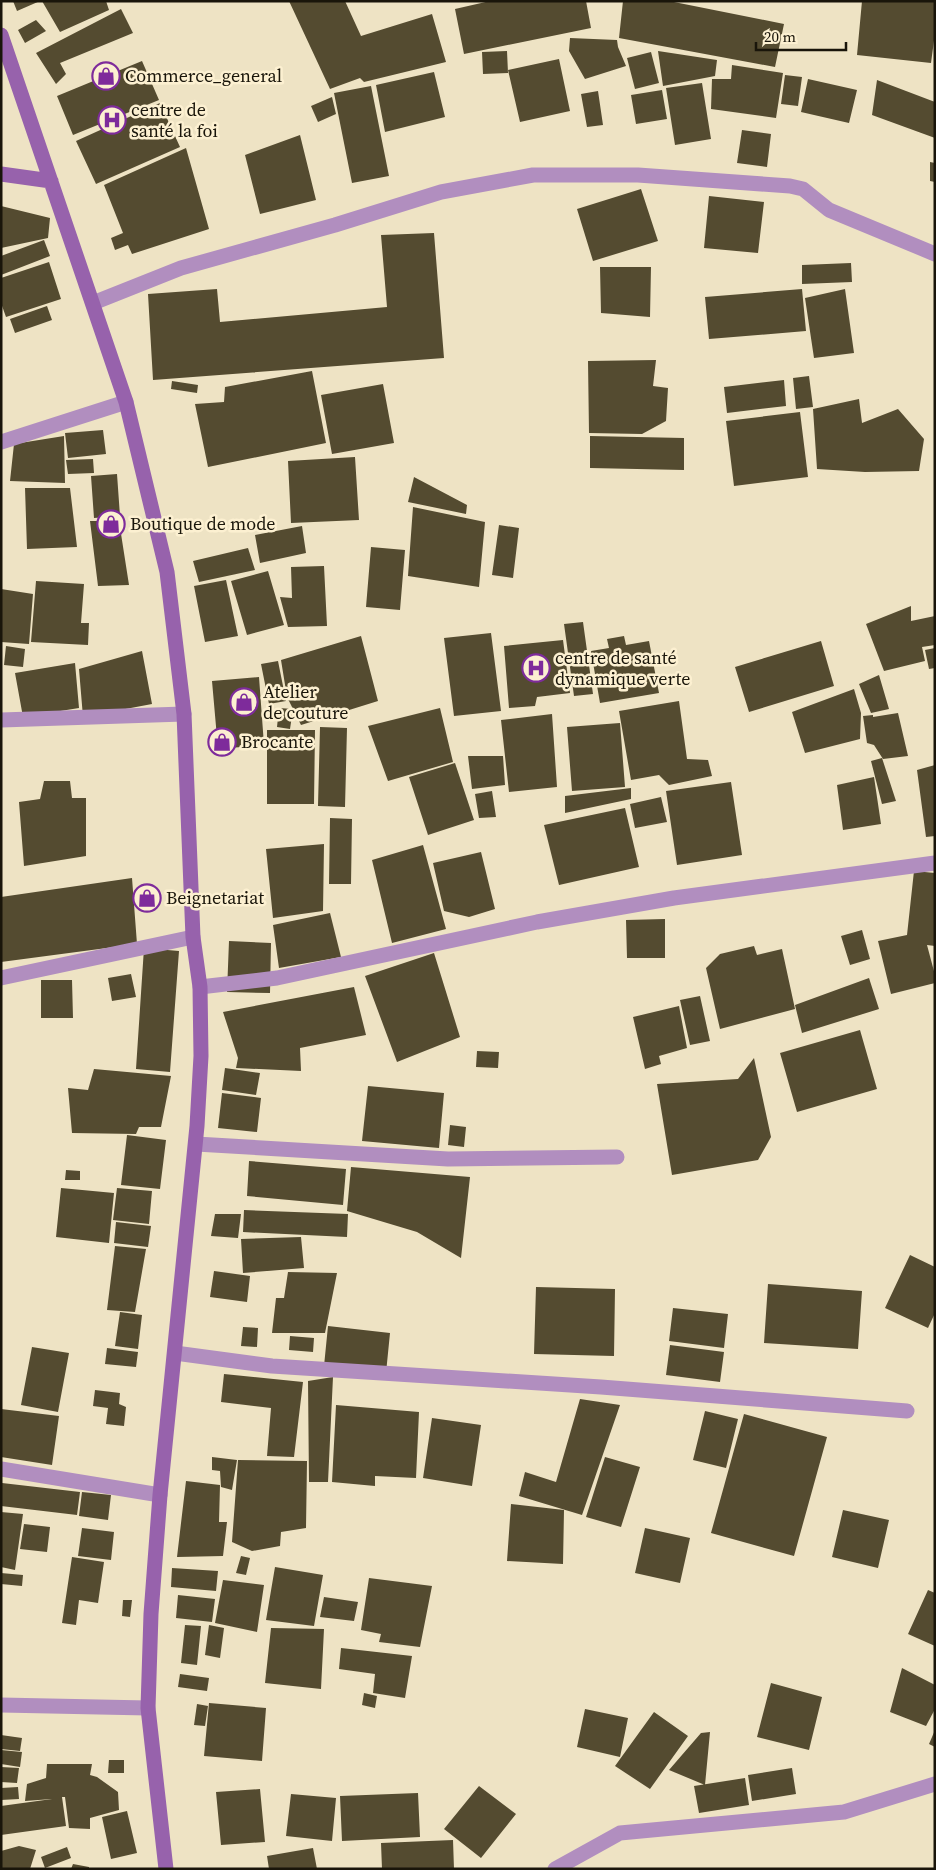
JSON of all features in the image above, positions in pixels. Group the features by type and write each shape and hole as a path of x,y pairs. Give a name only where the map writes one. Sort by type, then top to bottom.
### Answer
{"main road":[{"path":"1,35 126,402 166,572 184,714 193,937 200,987 201,1056 196,1144 160,1495 150,1614 148,1708 166,1869"},
{"path":"1,174 51,181"}],"street":[{"path":"93,303 181,268 335,225 441,192 533,175 638,174 790,186 803,189 829,210 935,254"},
{"path":"1,442 126,402"},
{"path":"1,720 184,714"},
{"path":"200,987 277,978 537,922 674,898 935,863"},
{"path":"1,978 193,937"},
{"path":"196,1144 448,1159 617,1157"},
{"path":"175,1353 272,1366 907,1410"},
{"path":"1,1469 160,1495"},
{"path":"1,1704 148,1708"},
{"path":"555,1869 620,1833 844,1812 935,1784"}],"building":[{"path":"13,1 40,1 17,11"},
{"path":"42,1 106,1 109,10 60,32"},
{"path":"289,1 345,1 361,36 432,14 446,62 364,82 360,78 330,89"},
{"path":"490,1 586,1 591,28 464,54 455,9"},
{"path":"623,1 669,1 784,24 775,67 619,38"},
{"path":"862,1 935,1 935,33 931,63 857,55"},
{"path":"121,9 133,33 60,63 66,74 56,84 36,53"},
{"path":"36,20 46,31 25,43 18,30"},
{"path":"570,38 617,40 626,66 585,79 569,51"},
{"path":"507,51 508,73 483,74 482,52"},
{"path":"658,51 717,60 715,76 663,86"},
{"path":"651,52 659,83 635,89 627,58"},
{"path":"559,59 570,111 520,122 508,70"},
{"path":"142,61 159,100 73,135 57,96"},
{"path":"732,65 783,73 776,118 711,109 712,79 731,79"},
{"path":"434,72 445,117 385,132 376,85"},
{"path":"785,75 802,77 798,106 781,104"},
{"path":"808,79 857,90 849,123 801,112"},
{"path":"877,80 935,102 935,138 872,115"},
{"path":"702,83 711,139 675,145 666,88"},
{"path":"371,86 389,176 352,183 334,93"},
{"path":"662,90 667,119 636,124 631,95"},
{"path":"598,91 603,125 587,127 581,94"},
{"path":"332,97 336,114 318,122 311,106"},
{"path":"160,103 180,147 96,184 76,141"},
{"path":"742,130 771,134 767,167 737,163"},
{"path":"300,135 316,200 260,214 245,155"},
{"path":"186,148 209,229 132,254 128,245 115,250 111,238 123,233 104,185"},
{"path":"930,162 935,163 935,182 930,181"},
{"path":"641,189 658,241 593,261 577,209"},
{"path":"709,196 764,202 758,253 704,248"},
{"path":"1,206 50,218 48,238 1,248"},
{"path":"434,233 444,358 153,380 148,294 217,289 220,322 387,307 381,235"},
{"path":"44,240 50,256 1,275 1,256"},
{"path":"49,262 61,299 6,317 1,303 1,278"},
{"path":"851,263 852,282 802,284 802,265"},
{"path":"600,267 651,267 650,317 601,313"},
{"path":"802,289 806,331 709,339 705,297"},
{"path":"845,289 854,353 814,358 805,298"},
{"path":"47,306 52,320 15,333 10,319"},
{"path":"656,360 653,386 668,388 666,421 642,434 589,433 588,361"},
{"path":"312,371 326,443 208,467 195,404 224,402 225,387"},
{"path":"809,376 813,407 796,409 793,378"},
{"path":"784,380 786,406 727,413 724,387"},
{"path":"172,381 198,385 197,393 171,389"},
{"path":"383,384 394,443 332,454 321,395"},
{"path":"859,399 862,423 898,409 924,439 919,471 865,472 817,469 813,409"},
{"path":"800,412 808,477 734,486 726,421"},
{"path":"103,430 106,454 68,458 65,433"},
{"path":"64,436 65,483 10,481 14,444"},
{"path":"590,436 684,438 684,470 590,468"},
{"path":"355,457 359,520 291,523 288,461"},
{"path":"93,459 94,473 68,474 66,460"},
{"path":"117,474 120,516 94,518 91,476"},
{"path":"414,477 467,505 466,514 408,502"},
{"path":"25,488 70,488 77,547 27,549"},
{"path":"413,507 485,522 479,587 408,576"},
{"path":"90,521 119,521 129,585 98,586"},
{"path":"499,525 519,528 513,578 492,575"},
{"path":"302,526 306,553 260,563 255,535"},
{"path":"371,547 405,550 400,610 366,607"},
{"path":"248,548 255,570 199,582 193,561"},
{"path":"324,566 327,626 288,627 280,597 292,598 291,567"},
{"path":"268,571 284,625 247,635 231,581"},
{"path":"226,580 238,636 205,642 194,586"},
{"path":"36,581 84,584 81,623 89,623 88,645 31,642"},
{"path":"1,589 33,594 29,644 1,642"},
{"path":"911,606 911,621 935,616 935,645 922,647 925,661 884,671 866,624"},
{"path":"583,622 593,694 574,696 564,624"},
{"path":"491,633 501,711 454,716 444,638"},
{"path":"361,636 378,701 301,725 287,697 281,660"},
{"path":"624,636 626,645 649,641 659,693 600,703 591,651 609,648 607,639"},
{"path":"563,640 570,693 537,697 535,706 509,708 504,646"},
{"path":"821,641 834,686 749,712 735,667"},
{"path":"6,646 25,649 23,667 4,665"},
{"path":"935,648 935,668 929,669 925,650"},
{"path":"142,651 152,704 83,717 79,669"},
{"path":"278,661 286,701 269,704 261,664"},
{"path":"75,663 79,708 23,717 15,673"},
{"path":"879,675 889,709 871,713 859,684"},
{"path":"259,677 264,745 218,749 212,681"},
{"path":"854,689 861,713 860,739 805,753 792,712"},
{"path":"679,701 687,759 708,760 712,776 669,785 659,775 631,780 619,711"},
{"path":"279,708 293,709 290,729 277,727"},
{"path":"440,708 453,762 388,781 368,726"},
{"path":"898,713 908,756 883,759 874,745 867,743 863,716 873,715 873,717"},
{"path":"552,714 557,787 509,792 501,720"},
{"path":"620,723 625,787 572,791 567,727"},
{"path":"320,727 347,728 345,807 318,806"},
{"path":"267,730 315,730 314,804 267,804"},
{"path":"468,756 503,756 505,785 472,789"},
{"path":"882,758 896,801 882,804 871,761"},
{"path":"455,763 474,820 428,835 409,777"},
{"path":"935,765 935,836 926,837 917,770"},
{"path":"874,777 881,824 843,830 837,785"},
{"path":"44,781 70,781 72,798 86,798 86,856 24,866 19,802 40,799"},
{"path":"731,782 742,855 677,865 666,791"},
{"path":"631,788 631,799 565,813 565,796"},
{"path":"492,791 496,817 479,818 475,794"},
{"path":"661,797 667,822 635,828 630,804"},
{"path":"625,808 639,867 559,885 544,825"},
{"path":"330,818 352,819 351,884 329,884"},
{"path":"324,844 323,911 273,918 266,849"},
{"path":"423,845 446,929 392,943 372,860"},
{"path":"481,852 495,909 469,917 444,911 433,863"},
{"path":"914,871 935,873 935,946 927,945 935,975 935,983 891,994 878,941 907,935"},
{"path":"132,878 137,944 1,962 1,897"},
{"path":"330,913 341,957 279,968 273,925"},
{"path":"665,919 665,958 627,958 626,920"},
{"path":"862,930 870,959 850,965 841,936"},
{"path":"229,941 271,943 270,993 227,992"},
{"path":"754,946 757,955 782,949 795,1009 720,1029 706,968 720,954"},
{"path":"144,948 179,951 170,1072 136,1069"},
{"path":"434,953 460,1037 397,1062 365,976"},
{"path":"131,974 136,997 112,1001 108,978"},
{"path":"869,978 879,1009 802,1033 795,1005"},
{"path":"41,980 72,980 73,1018 41,1018"},
{"path":"354,987 366,1035 300,1048 301,1071 236,1068 238,1058 223,1012"},
{"path":"700,996 710,1041 690,1045 680,1000"},
{"path":"679,1006 687,1048 659,1056 661,1064 645,1069 633,1017"},
{"path":"860,1030 877,1089 797,1112 780,1053"},
{"path":"477,1051 499,1052 498,1068 476,1067"},
{"path":"754,1058 771,1137 758,1160 672,1175 657,1084 738,1079"},
{"path":"225,1068 260,1073 256,1095 222,1090"},
{"path":"94,1069 171,1076 161,1127 139,1127 136,1134 72,1133 68,1088 88,1090"},
{"path":"368,1086 444,1093 439,1148 362,1141"},
{"path":"222,1093 261,1098 257,1132 218,1128"},
{"path":"450,1125 466,1127 464,1147 448,1145"},
{"path":"127,1135 166,1140 160,1189 121,1185"},
{"path":"249,1161 346,1169 343,1205 247,1196"},
{"path":"351,1167 470,1177 461,1258 417,1232 347,1211"},
{"path":"66,1170 80,1171 80,1180 65,1180"},
{"path":"61,1188 114,1193 109,1243 56,1237"},
{"path":"117,1188 152,1191 149,1224 113,1220"},
{"path":"244,1210 348,1214 347,1237 243,1232"},
{"path":"215,1214 241,1214 238,1238 211,1236"},
{"path":"116,1222 151,1226 148,1247 114,1243"},
{"path":"301,1237 304,1268 243,1273 241,1239"},
{"path":"115,1246 146,1249 135,1312 107,1310"},
{"path":"910,1255 935,1267 935,1313 928,1328 885,1308"},
{"path":"214,1271 250,1276 247,1302 210,1297"},
{"path":"288,1272 337,1273 325,1333 272,1333 276,1298 284,1298"},
{"path":"768,1284 862,1291 858,1349 764,1343"},
{"path":"536,1287 615,1289 614,1356 534,1354"},
{"path":"673,1308 728,1314 724,1348 669,1341"},
{"path":"120,1312 142,1315 138,1349 115,1346"},
{"path":"328,1326 390,1333 386,1373 324,1366"},
{"path":"243,1327 258,1328 257,1347 241,1346"},
{"path":"290,1336 314,1338 313,1352 289,1350"},
{"path":"670,1345 724,1352 720,1382 666,1375"},
{"path":"32,1347 69,1353 58,1412 21,1405"},
{"path":"107,1348 138,1352 136,1367 105,1364"},
{"path":"224,1374 303,1382 294,1457 267,1456 271,1408 221,1402"},
{"path":"333,1377 328,1482 309,1482 308,1381"},
{"path":"95,1390 120,1393 119,1404 126,1407 124,1426 106,1424 108,1408 93,1406"},
{"path":"580,1399 620,1405 582,1515 519,1496 525,1472 556,1482"},
{"path":"336,1405 419,1412 416,1478 375,1476 375,1486 332,1482"},
{"path":"1,1409 59,1416 52,1465 1,1457"},
{"path":"705,1411 738,1419 726,1468 693,1460"},
{"path":"744,1414 827,1437 794,1556 711,1533"},
{"path":"432,1418 481,1425 472,1486 423,1478"},
{"path":"212,1457 237,1460 232,1490 221,1487 220,1471 212,1470"},
{"path":"605,1457 640,1467 621,1527 586,1517"},
{"path":"238,1460 307,1461 306,1528 281,1532 280,1546 252,1551 232,1542"},
{"path":"186,1481 220,1485 219,1522 227,1522 223,1556 177,1557"},
{"path":"2,1483 80,1492 77,1515 1,1506"},
{"path":"82,1492 111,1495 108,1520 79,1516"},
{"path":"511,1504 564,1510 563,1564 507,1561"},
{"path":"843,1510 889,1520 878,1568 832,1557"},
{"path":"1,1512 23,1514 15,1570 1,1567"},
{"path":"24,1524 50,1527 47,1552 20,1549"},
{"path":"82,1528 114,1532 111,1560 78,1556"},
{"path":"645,1528 690,1538 680,1583 635,1573"},
{"path":"241,1556 250,1558 246,1575 236,1573"},
{"path":"72,1557 104,1562 98,1603 79,1600 76,1625 62,1623"},
{"path":"275,1567 323,1575 314,1626 266,1620"},
{"path":"172,1568 218,1571 216,1591 171,1587"},
{"path":"1,1573 23,1575 22,1586 1,1584"},
{"path":"369,1578 432,1586 420,1647 379,1642 381,1634 361,1630"},
{"path":"223,1580 264,1585 257,1632 215,1623"},
{"path":"928,1590 935,1593 935,1646 908,1634"},
{"path":"178,1595 215,1599 212,1622 176,1618"},
{"path":"324,1597 358,1602 354,1621 320,1617"},
{"path":"123,1600 132,1600 130,1617 122,1616"},
{"path":"185,1625 201,1626 197,1665 181,1663"},
{"path":"209,1625 224,1628 220,1658 205,1655"},
{"path":"271,1628 324,1629 321,1689 265,1683"},
{"path":"341,1648 412,1656 405,1698 373,1693 375,1674 339,1669"},
{"path":"902,1668 935,1685 935,1709 926,1726 890,1712"},
{"path":"180,1674 209,1678 207,1691 178,1687"},
{"path":"771,1683 822,1697 809,1750 757,1737"},
{"path":"364,1693 377,1696 375,1708 362,1705"},
{"path":"209,1703 266,1708 262,1761 204,1756"},
{"path":"197,1704 208,1706 205,1726 194,1725"},
{"path":"585,1709 628,1718 620,1757 577,1747"},
{"path":"654,1712 688,1736 650,1789 615,1766"},
{"path":"935,1730 935,1747 929,1744"},
{"path":"710,1732 705,1785 669,1770 701,1733"},
{"path":"1,1735 22,1738 20,1751 1,1749"},
{"path":"1,1750 22,1752 20,1767 1,1764"},
{"path":"109,1760 124,1760 124,1773 108,1773"},
{"path":"47,1764 92,1764 90,1775 97,1777 118,1792 119,1810 90,1818 90,1829 69,1828 65,1797 62,1797 66,1826 1,1835 1,1806 52,1799 25,1801 27,1784 46,1778"},
{"path":"1,1767 19,1768 17,1783 1,1782"},
{"path":"792,1768 796,1794 752,1801 748,1775"},
{"path":"745,1778 749,1805 699,1813 694,1786"},
{"path":"479,1786 516,1814 481,1858 444,1829"},
{"path":"18,1787 19,1799 1,1800 1,1788"},
{"path":"260,1789 265,1842 221,1845 216,1792"},
{"path":"418,1793 420,1837 342,1841 340,1796"},
{"path":"291,1794 336,1798 332,1841 286,1836"},
{"path":"127,1811 137,1853 111,1859 102,1817"},
{"path":"453,1840 454,1869 382,1869 381,1843"},
{"path":"19,1846 36,1850 30,1869 1,1869 1,1851"},
{"path":"67,1847 71,1858 45,1868 41,1857"},
{"path":"313,1848 317,1869 269,1869 267,1856"},
{"path":"73,1864 89,1867 89,1869 71,1869"}],"place":[{"name":"Commerce_general","path":"106,76"},
{"name":"centre de santé la foi","path":"112,120"},
{"name":"Boutique de mode","path":"111,524"},
{"name":"centre de santé dynamique verte","path":"536,668"},
{"name":"Atelier de couture","path":"244,702"},
{"name":"Brocante","path":"222,742"},
{"name":"Beignetariat","path":"147,898"}]}
